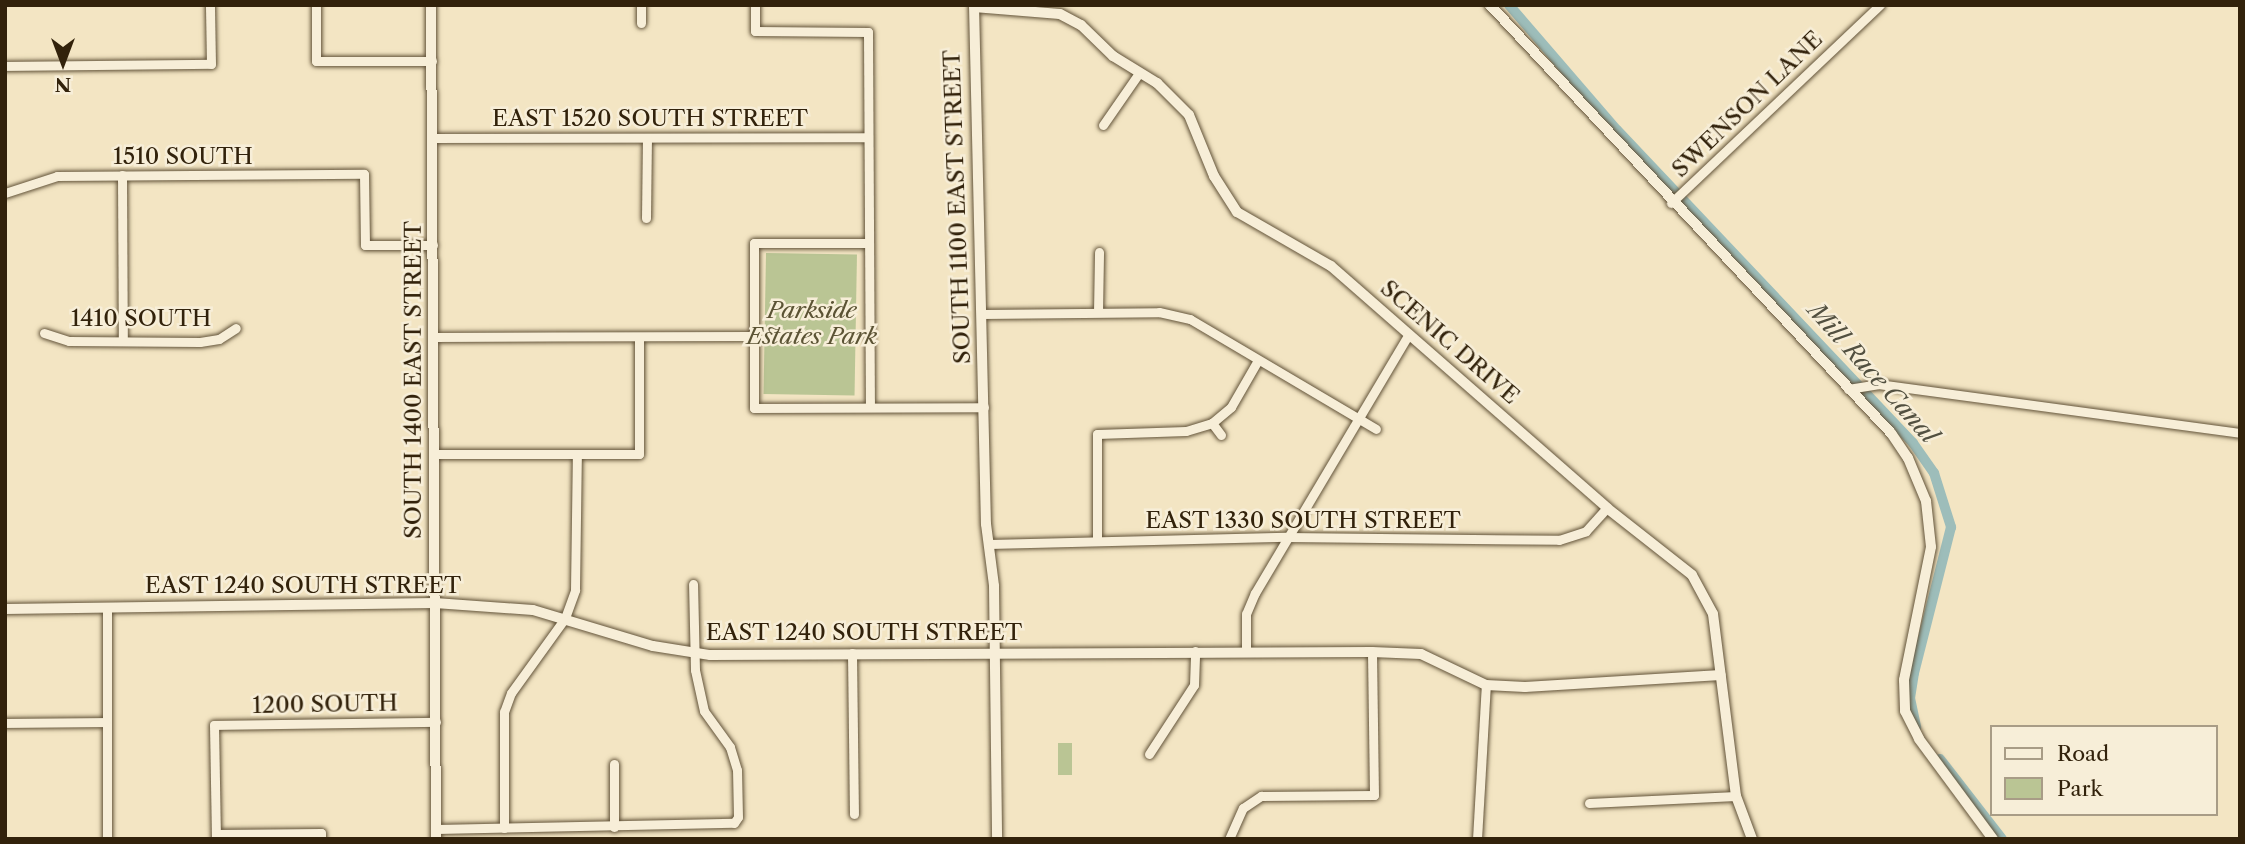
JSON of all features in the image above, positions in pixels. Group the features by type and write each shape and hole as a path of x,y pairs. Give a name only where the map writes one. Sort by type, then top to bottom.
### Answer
{"street":[{"path":"5,66 211,64 210,5"},
{"path":"316,5 316,61 432,61"},
{"name":"SOUTH 1400 EAST STREET","path":"431,5 436,834"},
{"path":"641,5 641,23"},
{"path":"755,5 755,31 868,32 870,407"},
{"path":"1490,5 1673,201 1855,386 1902,448 1929,512 1930,559 1904,680 1905,711 1919,738 1993,839"},
{"name":"SWENSON LANE","path":"1673,201 1880,5"},
{"name":"SCENIC DRIVE","path":"974,6 1060,13 1175,97 1189,115 1214,176 1237,212 1331,266 1607,508 1692,575 1704,592 1721,675 1736,796 1752,839"},
{"name":"SOUTH 1100 EAST STREET","path":"974,6 973,117 989,544 994,586 997,839"},
{"path":"1103,125 1139,73"},
{"name":"EAST 1520 SOUTH STREET","path":"432,138 868,137"},
{"path":"646,218 647,138"},
{"name":"1510 SOUTH","path":"5,192 57,176 364,174 365,245 433,245"},
{"path":"122,175 123,341"},
{"path":"868,243 754,243 754,408 984,407"},
{"path":"1098,312 1099,252"},
{"path":"982,314 1159,312 1191,319 1376,429"},
{"name":"1410 SOUTH","path":"44,333 69,341 200,342 219,339 236,328"},
{"path":"1246,650 1246,614 1286,537 1356,416 1408,335"},
{"path":"433,337 754,336"},
{"path":"434,454 639,454 639,337"},
{"path":"1097,541 1097,434 1186,431 1212,422 1231,407 1258,360"},
{"path":"1855,386 2240,433"},
{"path":"1212,422 1222,435"},
{"path":"504,828 504,712 511,693 565,618 577,568 577,454"},
{"name":"EAST 1330 SOUTH STREET","path":"989,544 1286,537 1559,540 1586,531 1607,508"},
{"path":"436,834 504,828 734,823 738,817 737,770 730,747 704,711 694,653 693,584"},
{"name":"EAST 1240 SOUTH STREET","path":"5,609 435,603 513,607 565,618 631,641 694,653 994,654 1246,650 1421,654 1486,685 1525,687 1721,675"},
{"path":"107,608 107,839"},
{"path":"1149,754 1194,685 1195,651"},
{"path":"1228,839 1244,808 1261,796 1374,795 1372,652"},
{"path":"852,653 854,814"},
{"path":"1476,839 1486,685"},
{"path":"5,723 106,722"},
{"name":"1200 SOUTH","path":"216,837 214,724 436,722"},
{"path":"614,764 614,827"},
{"path":"1589,803 1736,796"},
{"path":"216,837 321,836"}],"green space":[{"name":"Parkside Estates Park","path":"766,253 857,255 855,396 764,394"},
{"path":"1058,743 1072,743 1072,775 1058,775"}],"waterway":[{"name":"Mill Race Canal","path":"1509,5 1617,130 1913,443 1934,473 1951,527 1914,673 1910,698 1916,727"},
{"name":"Mill Race Canal","path":"1940,759 2002,839"}]}
